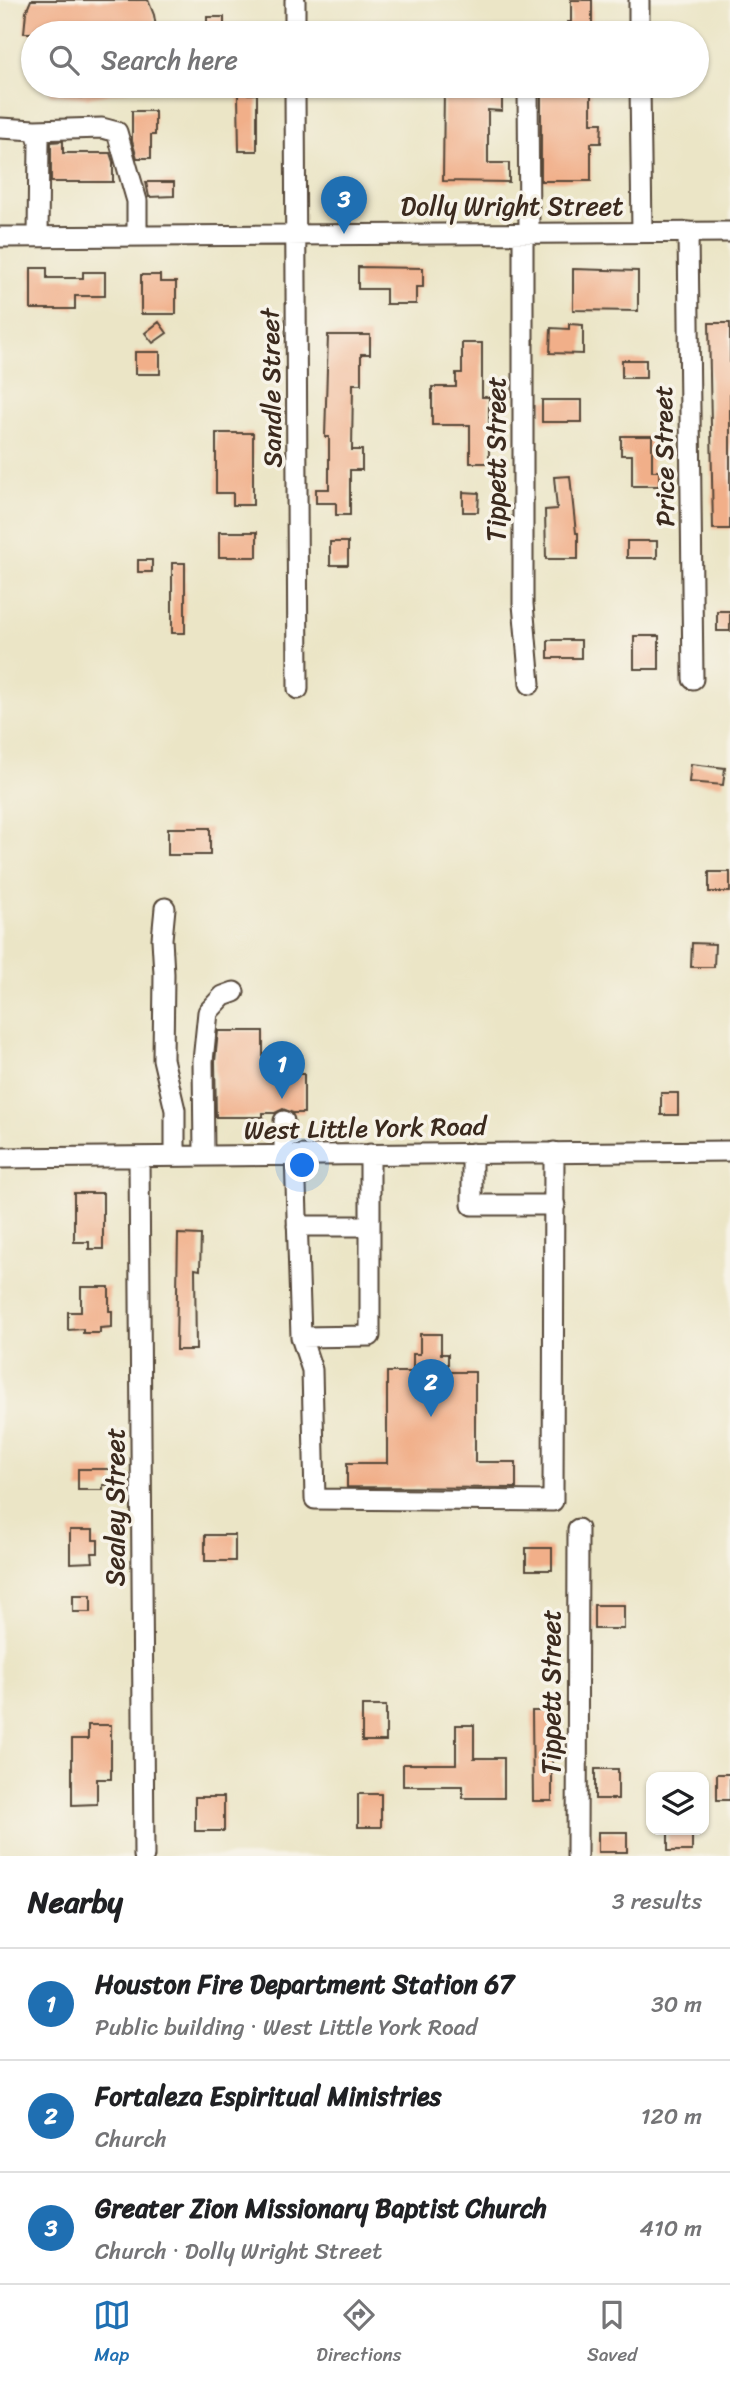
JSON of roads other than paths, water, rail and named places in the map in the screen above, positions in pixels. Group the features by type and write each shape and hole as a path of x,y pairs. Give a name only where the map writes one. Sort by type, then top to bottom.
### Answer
{"street":[{"path":"295,0 295,21"},
{"path":"639,0 639,21"},
{"name":"Sandle Street","path":"295,98 298,689"},
{"name":"Tippett Street","path":"528,98 523,604 530,684"},
{"path":"640,98 642,232"},
{"path":"0,128 102,128 117,132 137,201 136,235"},
{"path":"35,130 39,141 38,236"},
{"name":"Price Street","path":"688,232 693,678"},
{"name":"Dolly Wright Street","path":"0,237 730,232"},
{"path":"165,908 162,939 163,1059 175,1110 175,1156"},
{"path":"204,1155 203,1061 208,1012 223,996 233,992"},
{"path":"284,1121 297,1226 300,1337 312,1370 315,1499 553,1501 554,1152"},
{"name":"West Little York Road","path":"0,1158 730,1151"},
{"path":"472,1153 472,1205 555,1205"},
{"path":"300,1337 370,1336 370,1154"},
{"name":"Sealey Street","path":"139,1157 144,1856"},
{"path":"297,1226 370,1226"},
{"name":"Tippett Street","path":"578,1528 578,1856"}],"place":[{"name":"Greater Zion Missionary Baptist Church","path":"344,234"},
{"name":"Houston Fire Department Station 67","path":"282,1099"},
{"name":"Fortaleza Espiritual Ministries","path":"431,1417"}]}
